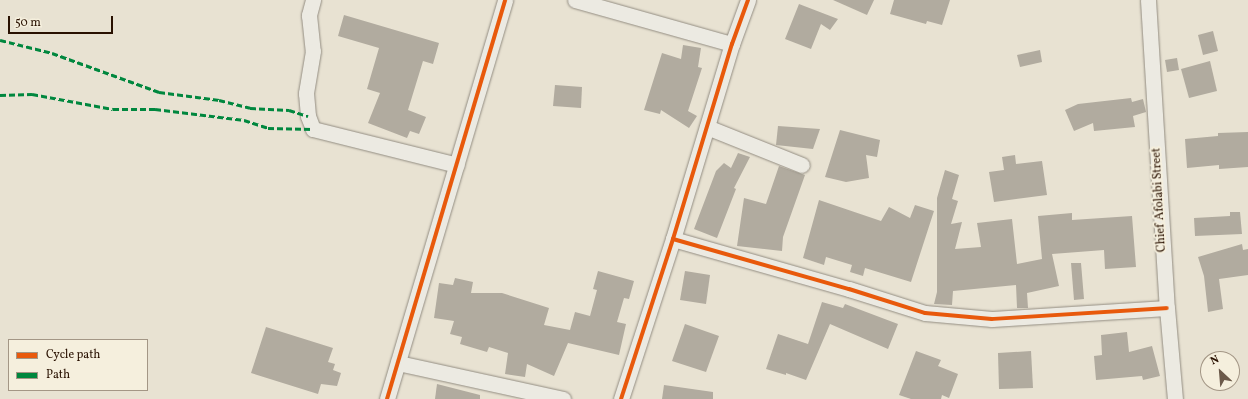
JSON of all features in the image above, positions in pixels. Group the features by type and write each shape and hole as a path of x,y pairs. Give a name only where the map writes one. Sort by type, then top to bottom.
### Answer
{"street":[{"path":"313,0 309,15 313,51 306,93 308,116 313,129 457,165"},
{"path":"387,399 505,0"},
{"path":"575,0 732,44"},
{"path":"621,399 673,239 732,44 748,0"},
{"name":"Chief Afolabi Street","path":"1148,0 1167,308 1175,399"},
{"path":"707,126 802,165"},
{"path":"673,239 849,289 925,313 992,319 1167,308"},
{"path":"398,363 563,399"}],"building":[{"path":"833,0 874,0 867,15"},
{"path":"894,0 950,0 942,25 927,21 926,24 890,14"},
{"path":"799,4 838,19 830,30 821,24 811,49 785,39"},
{"path":"344,15 439,43 433,64 423,61 408,110 426,117 419,134 410,131 407,138 368,123 380,93 367,89 379,48 338,36"},
{"path":"1213,31 1218,51 1203,55 1198,35"},
{"path":"683,45 701,48 698,67 702,68 688,111 697,116 689,128 661,110 660,114 644,110 662,53 681,59"},
{"path":"1040,50 1042,62 1020,67 1017,55"},
{"path":"1177,58 1179,70 1167,72 1165,60"},
{"path":"1210,61 1217,91 1189,98 1181,69"},
{"path":"555,85 582,87 581,108 553,106"},
{"path":"1131,98 1132,102 1143,99 1146,112 1133,116 1135,127 1094,131 1093,123 1074,131 1065,110 1078,104"},
{"path":"778,126 820,129 813,149 776,145"},
{"path":"840,130 880,140 877,157 866,155 869,178 846,182 825,177"},
{"path":"1248,132 1248,167 1219,169 1219,165 1187,168 1185,139 1218,136 1218,133"},
{"path":"738,153 750,157 734,188 736,189 717,238 694,229 716,171 724,163 731,168"},
{"path":"1015,155 1016,164 1042,161 1047,195 994,202 989,172 1004,170 1002,157"},
{"path":"779,166 805,175 783,237 782,251 737,246 744,198 766,204"},
{"path":"945,170 959,175 952,199 958,201 951,224 962,222 955,249 981,247 977,223 1012,219 1017,264 1042,259 1038,216 1072,213 1072,220 1132,216 1136,267 1105,269 1104,250 1052,254 1059,286 1027,293 1028,308 1017,308 1016,285 953,291 952,305 934,304 937,292 937,198"},
{"path":"819,200 881,221 889,207 910,218 915,205 934,211 911,282 865,268 863,276 850,272 852,265 826,257 824,265 803,258"},
{"path":"1230,212 1240,212 1242,234 1195,236 1194,218 1230,216"},
{"path":"1242,244 1243,250 1248,249 1248,275 1219,279 1223,309 1208,312 1204,276 1198,257"},
{"path":"1071,263 1081,263 1084,299 1074,300"},
{"path":"598,271 634,281 629,299 624,298 617,322 626,324 619,355 568,343 554,376 527,364 525,377 505,374 508,353 489,347 487,352 460,344 462,337 450,334 454,321 434,318 439,283 453,285 455,278 473,282 471,293 502,293 549,308 544,325 570,330 575,312 590,316 597,290 593,289"},
{"path":"685,271 710,275 706,304 680,300"},
{"path":"822,302 843,308 845,304 898,324 888,349 830,324 806,380 786,373 786,375 766,369 778,334 808,344"},
{"path":"685,324 719,336 706,372 672,361"},
{"path":"266,327 333,348 328,362 335,364 333,370 341,373 337,386 321,384 318,394 251,373"},
{"path":"1127,332 1129,352 1152,346 1160,376 1143,380 1142,376 1096,380 1094,356 1102,355 1101,335"},
{"path":"916,351 941,360 938,366 958,374 949,398 942,395 941,399 911,399 899,395"},
{"path":"1031,351 1033,388 999,389 998,353"},
{"path":"437,384 480,395 480,399 435,399"},
{"path":"664,385 713,392 713,399 662,399"}],"marked path":[{"path":"0,40 52,53 159,92 219,100 250,108 289,110 308,116"},
{"path":"0,95 32,94 113,109 155,109 244,120 268,128 313,129"}],"cycle path":[{"path":"387,399 505,0"},
{"path":"621,399 673,239 732,44 748,0"},
{"path":"673,239 849,289 925,313 992,319 1167,308"}]}
